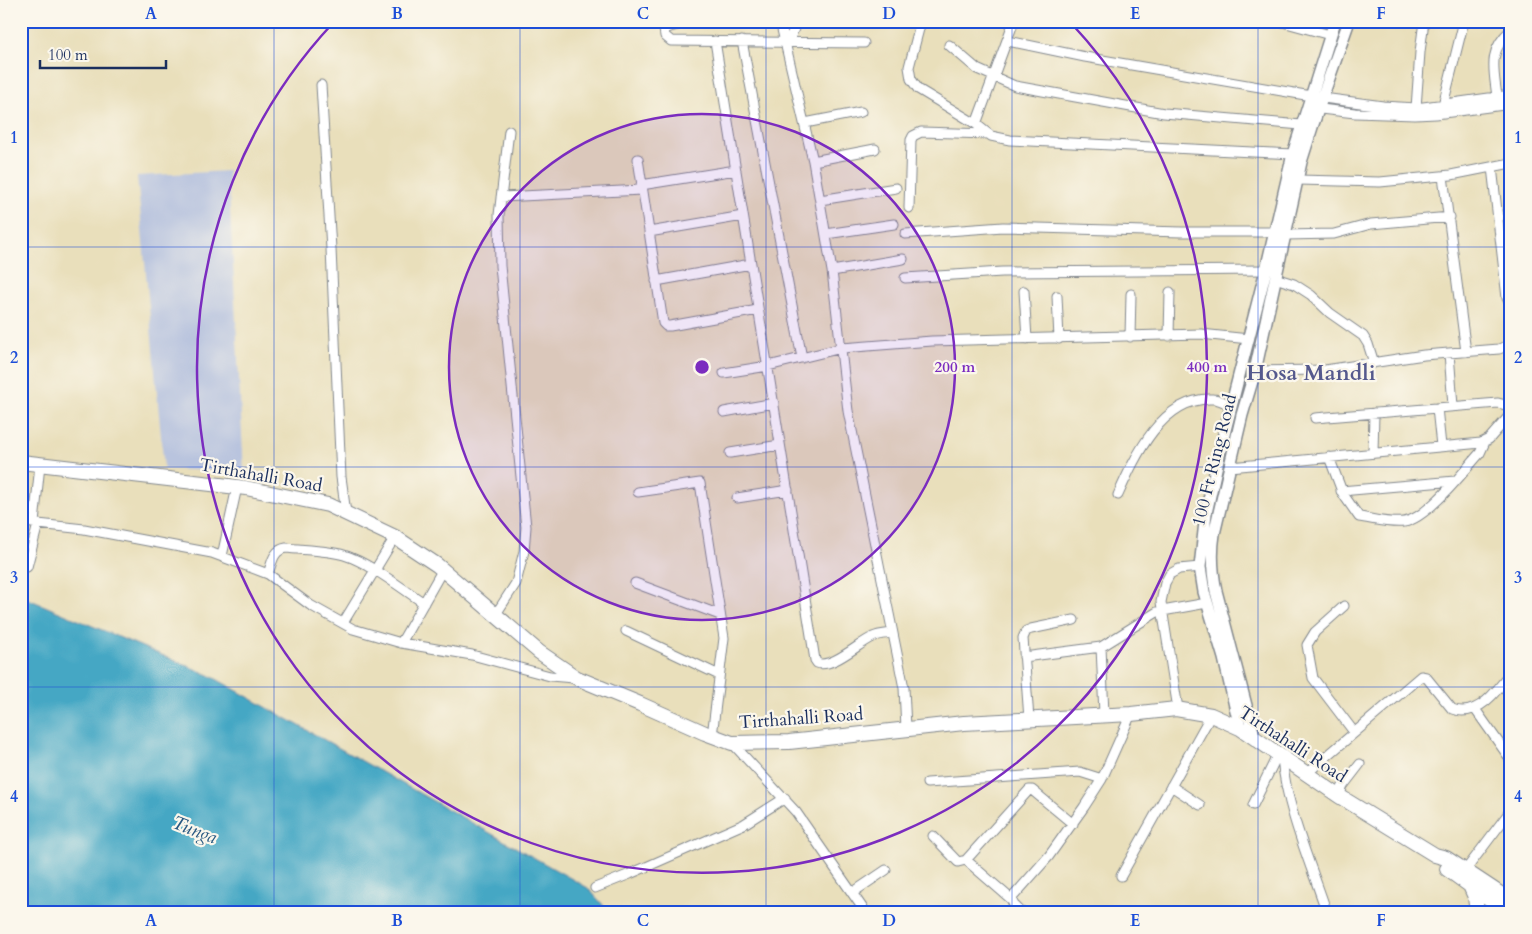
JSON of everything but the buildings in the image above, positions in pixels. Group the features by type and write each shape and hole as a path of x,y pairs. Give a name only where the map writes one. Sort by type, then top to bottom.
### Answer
{"highway":[{"name":"Tirthahalli Road","path":"21,462 237,487 328,505 395,537 443,569 539,652 576,678 732,743 789,742 906,728 1104,714 1131,714 1178,709 1211,715 1254,736 1339,796 1435,855 1446,858 1465,870 1505,908"},
{"path":"1435,855 1442,865 1471,888 1505,908"},
{"path":"1471,888 1475,897 1477,913"}],"main road":[{"name":"100 Ft Ring Road","path":"1280,234 1298,180 1312,104 1335,21"},
{"name":"100 Ft Ring Road","path":"1254,736 1212,574 1212,548 1230,467 1255,371 1293,154 1301,126 1312,104 1323,98 1349,21"},
{"name":"100 Ft Ring Road","path":"1240,728 1224,658 1207,603 1200,567 1206,513 1231,405 1248,339 1271,274"}],"street":[{"path":"780,21 787,41 814,161 832,271 848,411 904,688 906,728"},
{"path":"787,41 797,21"},
{"path":"922,21 909,67 911,79 918,89 989,134"},
{"path":"976,124 1014,21"},
{"path":"1279,21 1330,35"},
{"path":"1416,108 1424,21"},
{"path":"1443,105 1464,21"},
{"path":"685,22 664,29 667,40 864,43"},
{"path":"1497,97 1493,65 1496,49 1511,30"},
{"path":"715,41 817,663 824,664 852,652 872,638 892,633"},
{"path":"742,41 802,358"},
{"path":"1008,41 1355,113 1436,114 1511,104"},
{"path":"950,45 977,69 1014,86 1164,113 1301,126"},
{"path":"320,85 331,249 340,477 346,513"},
{"path":"1323,98 1383,106 1416,108 1511,96"},
{"path":"806,123 861,112"},
{"path":"496,614 516,583 524,551 526,527 500,266 499,215 509,131"},
{"path":"909,208 912,140 914,136 921,132 989,134 1010,140 1293,154"},
{"path":"814,161 875,149"},
{"path":"638,159 663,323 666,326 758,310"},
{"path":"1298,180 1380,182 1443,176 1511,163"},
{"path":"1492,167 1508,298 1511,301"},
{"path":"501,197 642,187 736,170"},
{"path":"1443,176 1450,217 1466,352"},
{"path":"820,200 896,188"},
{"path":"648,232 743,216"},
{"path":"905,234 1003,227 1334,234 1371,224 1450,217"},
{"path":"826,234 894,224"},
{"path":"832,271 903,259"},
{"path":"656,281 751,264"},
{"path":"905,278 1002,272 1271,274 1294,284 1311,295 1330,312 1363,336 1374,362"},
{"path":"1024,290 1027,340"},
{"path":"1169,336 1170,292"},
{"path":"1130,337 1131,294"},
{"path":"1057,296 1059,339"},
{"path":"724,374 768,366 842,348 932,341 1201,334 1248,339"},
{"path":"1255,371 1325,370 1374,362 1499,349 1511,344"},
{"path":"1449,353 1453,406"},
{"path":"1118,495 1141,447 1164,418 1190,402 1213,398 1231,405"},
{"path":"724,412 774,403"},
{"path":"1315,418 1498,403 1510,408 1504,421 1485,442 1480,453 1456,480 1426,512 1405,522 1379,521 1359,517 1341,491 1328,458"},
{"path":"1437,408 1441,446"},
{"path":"1373,453 1374,413"},
{"path":"1504,421 1511,428"},
{"path":"1230,467 1485,442"},
{"path":"730,454 780,445"},
{"path":"27,567 36,523 40,465"},
{"path":"1341,491 1456,480"},
{"path":"638,492 700,483 724,646 712,736"},
{"path":"222,556 237,487"},
{"path":"737,498 788,490"},
{"path":"21,521 84,529 212,553 268,574 310,604 353,629 401,643 472,656 550,676 576,678"},
{"path":"342,623 395,537"},
{"path":"268,574 276,552 281,549 286,548 345,556 375,570 424,603"},
{"path":"1178,709 1161,602 1165,583 1170,574 1179,569 1200,567"},
{"path":"401,643 443,569"},
{"path":"635,583 720,615"},
{"path":"1024,658 1101,648 1157,612 1207,603"},
{"path":"1344,606 1315,632 1308,645 1313,678 1354,732"},
{"path":"1029,719 1023,638 1026,631 1074,620"},
{"path":"626,631 719,675"},
{"path":"1101,648 1104,714"},
{"path":"1306,774 1421,676 1426,677 1452,709 1464,711 1475,709 1491,697 1511,672"},
{"path":"1475,709 1511,760"},
{"path":"1011,899 1049,856 1073,824 1102,779 1131,714"},
{"path":"1121,876 1211,715"},
{"path":"732,743 785,798 852,893 862,911"},
{"path":"1253,805 1280,756"},
{"path":"1280,756 1289,802 1326,911 1312,913"},
{"path":"1339,796 1343,786 1360,764"},
{"path":"927,783 1080,772 1102,779"},
{"path":"1172,786 1200,805"},
{"path":"933,836 958,862 966,860 1029,790 1032,790 1073,824"},
{"path":"595,888 744,824 785,798"},
{"path":"1465,870 1511,810"},
{"path":"966,860 1011,899 1022,913"},
{"path":"852,893 886,870"}],"shaded area":[{"path":"228,171 244,472 164,469 137,176"}],"water":[{"name":"Tunga","path":"21,596 209,675 588,888 610,913 21,913"}],"district":[{"name":"Hosa Mandli","path":"1311,372"}]}
